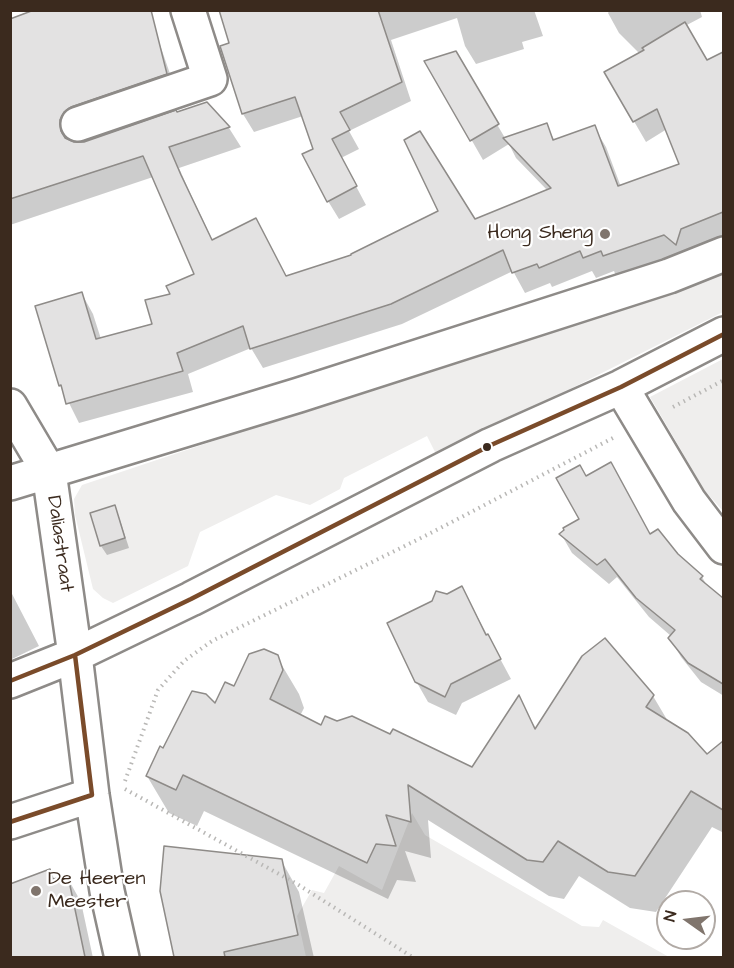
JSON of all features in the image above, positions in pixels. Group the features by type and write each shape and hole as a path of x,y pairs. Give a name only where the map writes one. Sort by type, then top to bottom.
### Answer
{"street":[{"path":"78,124 210,79 188,10"},
{"path":"10,406 49,472 300,395 669,276 723,255"},
{"path":"10,681 75,655 191,599 491,445 621,387 723,334"},
{"path":"621,387 689,501 723,547"},
{"name":"Daliastraat","path":"10,483 49,472 92,795 107,891 122,957"},
{"path":"10,822 92,795"}],"path":[{"path":"414,957 297,884 123,788 158,690 184,661 212,641 427,535 723,380"}],"shaded area":[{"path":"723,265 723,312 437,456 427,436 344,478 340,489 310,505 276,495 200,532 188,566 113,603 93,589 75,515 74,499 82,485 384,384 580,323"},
{"path":"723,359 723,511 705,491 650,397"},
{"path":"412,813 425,835 582,926 599,927 603,920 669,957 306,957 297,916 312,890 324,893 339,866 382,890"}],"building":[{"path":"34,10 151,10 167,74 71,107 64,112 60,120 61,131 65,138 74,142 84,142 176,110 177,112 207,102 230,127 169,147 181,175 212,240 256,218 286,276 351,255 438,211 404,140 420,131 475,219 551,188 503,138 547,123 553,140 595,125 618,186 679,164 657,109 633,122 604,72 644,50 642,48 685,22 707,60 723,52 723,212 681,229 676,245 664,235 603,256 601,251 583,258 580,251 539,268 537,264 512,273 503,250 391,304 250,349 243,326 177,353 183,371 66,404 35,306 82,292 96,339 152,324 145,300 170,294 166,286 194,274 143,156 10,199 10,19"},
{"path":"219,10 378,10 402,82 340,112 350,130 332,139 357,186 327,202 302,154 313,149 295,97 242,114 220,46 229,43"},
{"path":"456,51 499,124 470,141 424,61"},
{"path":"611,462 650,534 658,529 678,554 703,576 700,579 723,598 723,684 688,663 668,638 675,630 636,598 605,559 597,565 559,534 564,530 563,528 579,519 556,478 580,465 586,476"},
{"path":"115,505 125,538 100,546 90,513"},
{"path":"462,586 486,635 488,634 501,659 451,684 445,697 415,682 387,623 432,601 436,591 447,594"},
{"path":"605,638 654,695 646,707 688,733 707,754 723,741 723,810 691,791 635,876 608,872 558,841 543,862 527,860 408,785 411,822 386,815 396,846 376,844 367,863 183,775 176,790 146,776 160,746 163,748 192,691 206,694 215,703 225,682 234,686 249,654 264,649 278,655 283,670 270,699 321,725 325,716 337,721 352,716 390,734 393,729 472,767 519,695 535,729 582,656"},
{"path":"164,846 282,859 298,935 224,952 225,957 174,957 160,891"},
{"path":"50,869 53,879 68,876 85,957 10,957 10,884"}],"transit line":[{"path":"10,681 75,655 191,599 491,445 621,387 724,334"},
{"path":"10,822 92,795 75,655"}],"place":[{"name":"Hong Sheng","path":"605,234"},
{"name":"De Heeren Meester","path":"36,891"}]}
